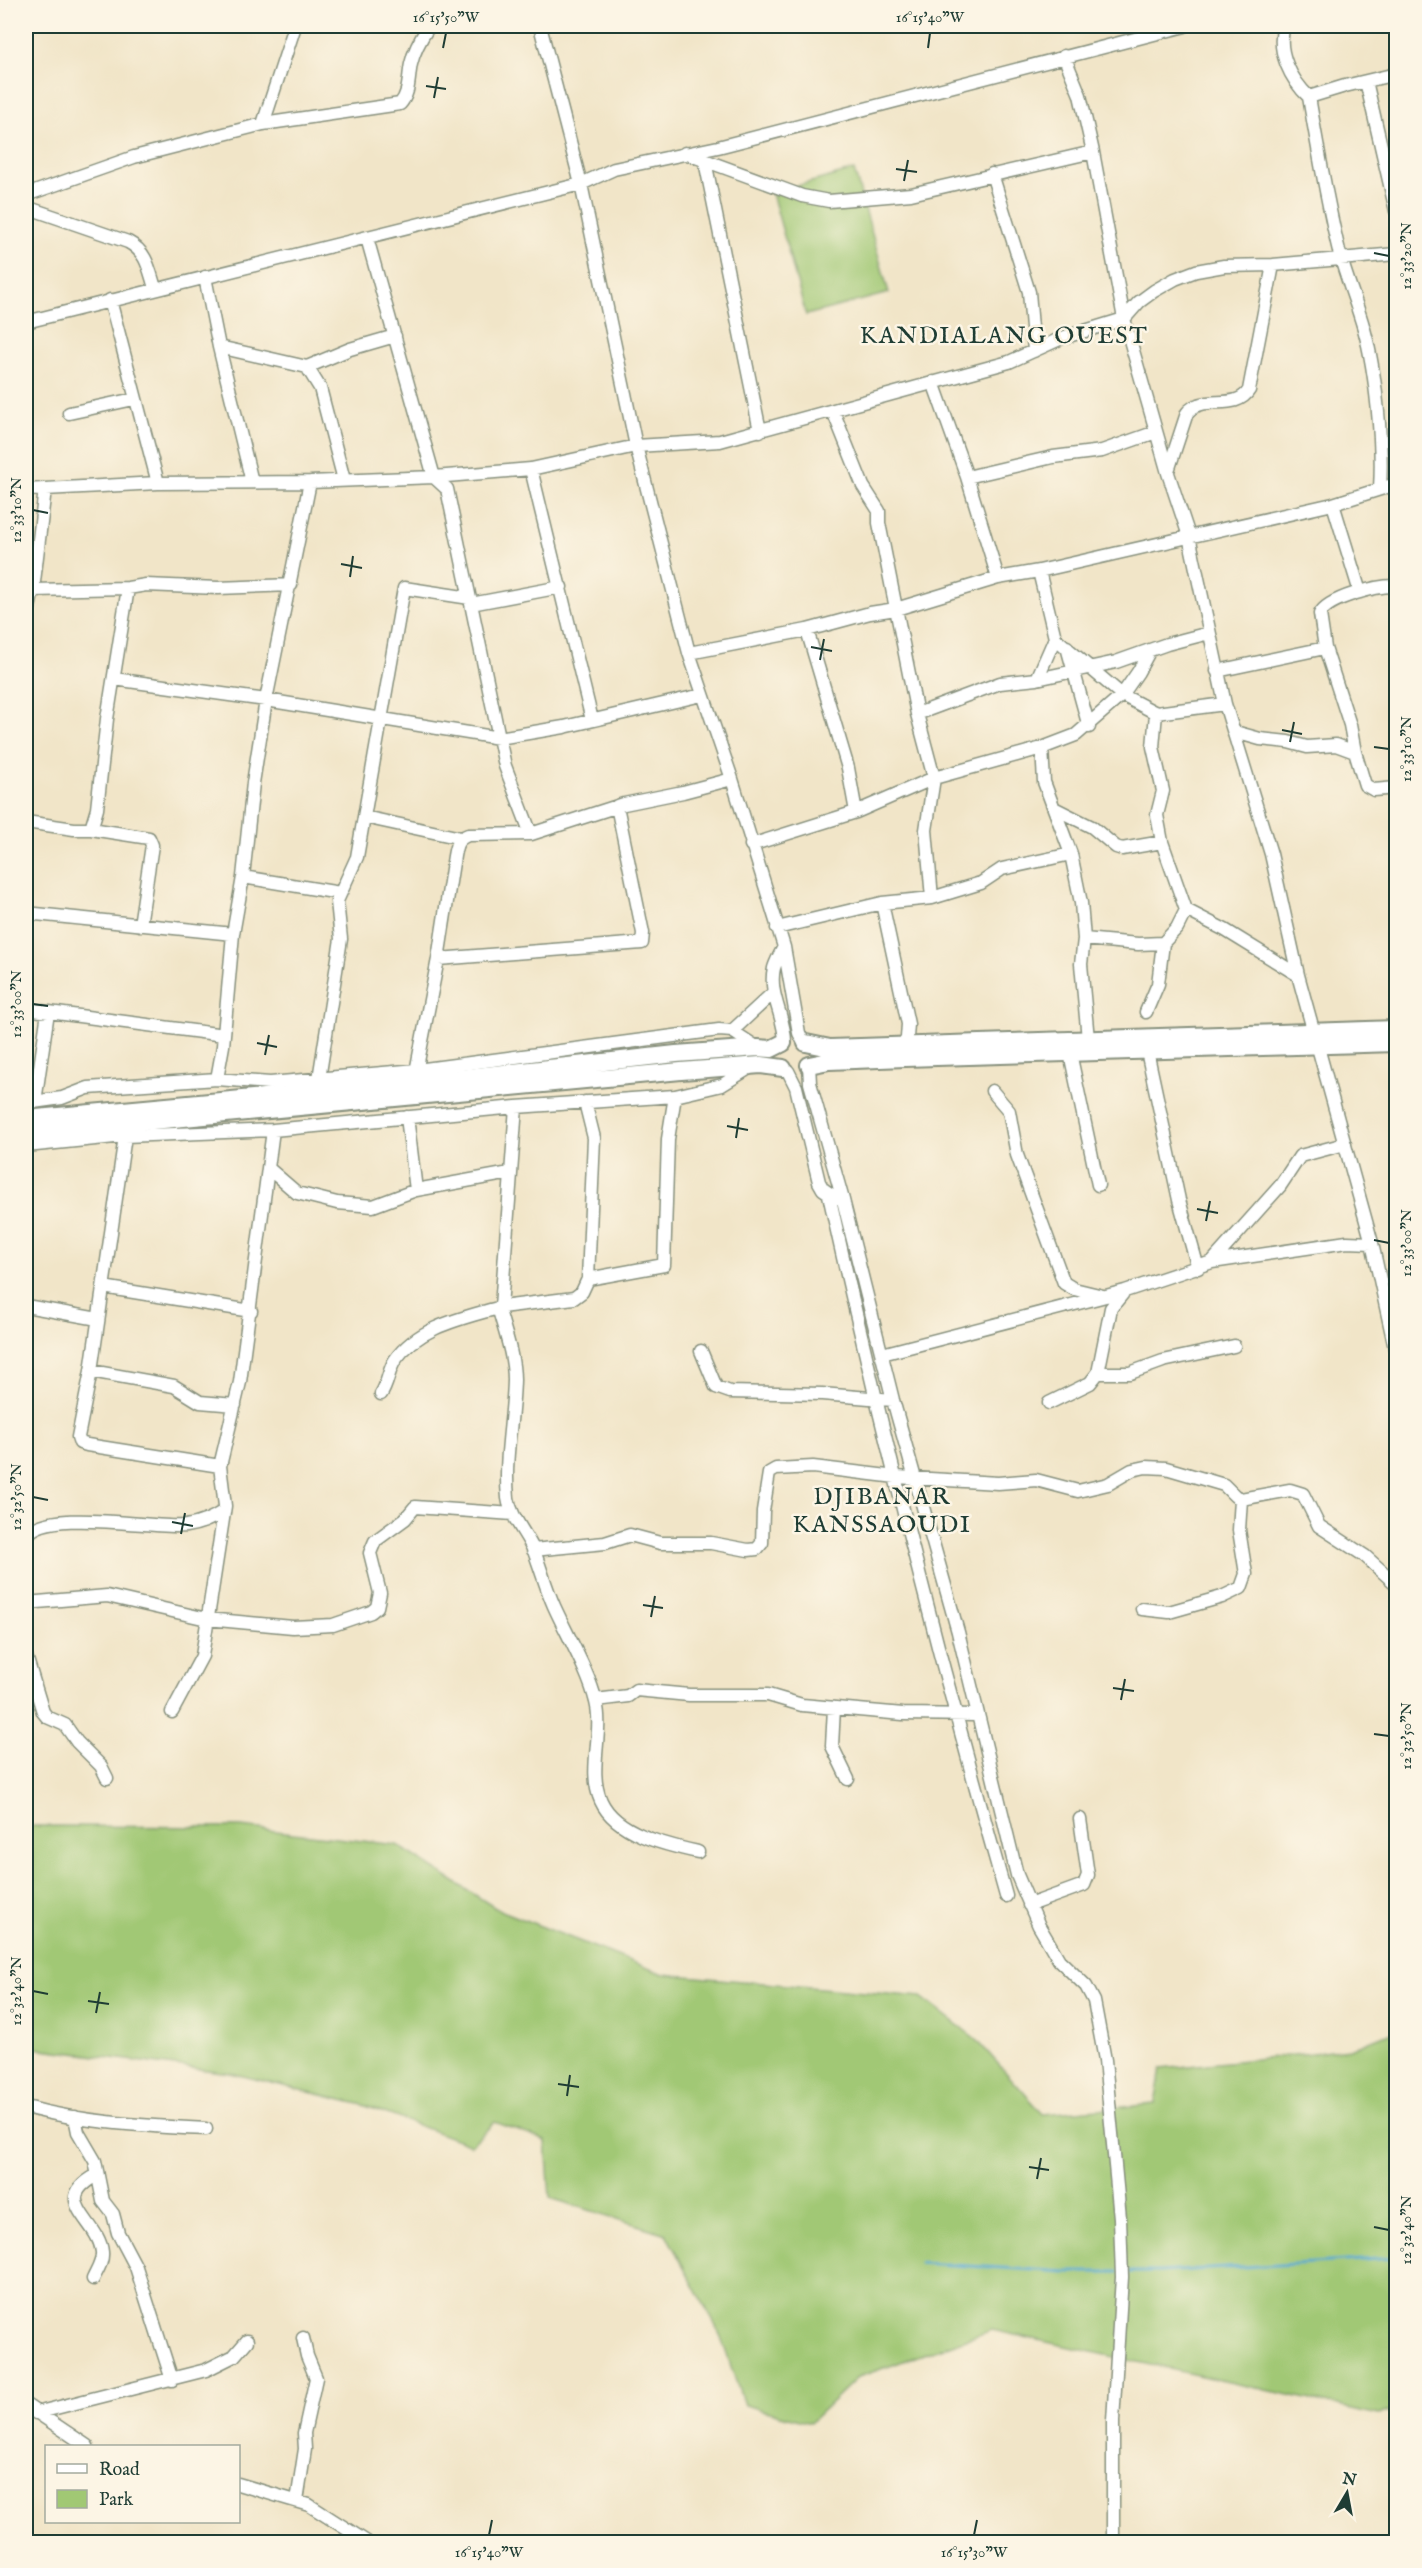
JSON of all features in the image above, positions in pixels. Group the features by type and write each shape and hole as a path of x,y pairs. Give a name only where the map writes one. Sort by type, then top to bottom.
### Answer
{"main road":[{"path":"26,1119 415,1077 676,1054 771,1049 793,1039 830,1047 906,1051 1070,1053 1147,1051 1317,1039 1396,1029"},
{"path":"26,1133 681,1071 753,1066 800,1072 809,1065 829,1061 906,1051 1088,1039 1317,1039 1396,1043"},
{"path":"804,1042 812,1054 809,1065"},
{"path":"784,1043 780,1047 778,1058 786,1069"},
{"path":"676,1054 681,1071"}],"street":[{"path":"264,124 295,26"},
{"path":"26,195 134,157 264,124 400,104 406,98 411,63 419,41 429,26"},
{"path":"540,26 581,183 636,446 689,653 732,779 784,947 800,1033 804,1042"},
{"path":"26,322 155,288 367,238 447,215 581,183 614,169 718,147 1185,26"},
{"path":"1284,26 1284,55 1287,69 1300,89 1309,97 1324,188 1341,258 1364,330 1370,359 1380,450 1380,488"},
{"path":"1064,56 1080,95 1124,319 1189,536 1225,704 1271,854 1298,975 1372,1243 1396,1353"},
{"path":"1309,97 1396,74"},
{"path":"1366,81 1396,211"},
{"path":"684,153 802,196 829,201 911,194 1093,152"},
{"path":"705,161 760,431"},
{"path":"992,174 1029,292 1034,351"},
{"path":"26,207 140,248 145,256 155,288"},
{"path":"367,238 434,477 447,489 498,738 505,766 531,834"},
{"path":"26,490 158,483 310,482 434,477 531,469 636,446 720,441 1009,362 1062,338 1124,319 1139,302 1154,291 1175,279 1196,271 1224,266 1273,265 1396,254"},
{"path":"1168,472 1187,413 1192,406 1200,403 1239,400 1249,390 1273,265"},
{"path":"205,277 219,347 252,482"},
{"path":"110,300 134,399 158,483"},
{"path":"219,347 307,367 350,349 395,336"},
{"path":"307,367 320,388 344,480"},
{"path":"933,382 967,477 998,578"},
{"path":"69,413 134,399"},
{"path":"833,411 863,486 879,511 879,523 917,714 934,778 926,830 932,898"},
{"path":"967,477 1053,458 1102,451 1156,432"},
{"path":"531,469 592,720"},
{"path":"217,1079 224,1035 233,934 243,877 252,783 266,700 310,482"},
{"path":"689,653 807,630 870,613 896,609 998,578 1039,571 1333,504 1396,484"},
{"path":"26,622 33,590 45,489"},
{"path":"1333,504 1360,592"},
{"path":"1037,679 1055,638 1039,571"},
{"path":"33,590 128,588 146,585 218,588 291,585"},
{"path":"1396,586 1360,592 1323,609 1320,614 1325,648 1350,725 1365,786 1374,790 1396,788"},
{"path":"319,1079 341,939 338,901 357,857 404,588 471,601 561,587"},
{"path":"91,829 97,809 105,728 128,588"},
{"path":"807,630 848,768 856,812"},
{"path":"917,714 1000,683 1037,679 1116,662 1209,633"},
{"path":"1055,638 1092,667 1122,695 1156,713 1225,704"},
{"path":"1067,647 1089,727"},
{"path":"1217,671 1325,648"},
{"path":"751,845 856,812 934,778 1042,748 1076,735 1089,727 1122,695 1150,650"},
{"path":"114,679 266,700 498,738 702,695"},
{"path":"1156,713 1153,747 1162,791 1157,815 1162,842 1186,910 1225,930 1298,975"},
{"path":"1235,732 1307,747 1345,747 1355,752"},
{"path":"1042,748 1044,782 1071,854 1081,903 1084,939 1081,964 1088,1039"},
{"path":"364,817 461,837 531,834 618,806 732,779"},
{"path":"438,959 642,943 643,933 618,806"},
{"path":"1054,808 1092,827 1116,847 1122,849 1162,842"},
{"path":"26,822 149,838 152,845 140,925"},
{"path":"415,1077 438,959 456,843 461,837"},
{"path":"777,928 882,903 932,898 981,883 1002,869 1071,854"},
{"path":"243,877 340,893"},
{"path":"882,903 908,1024 906,1051"},
{"path":"1146,1012 1158,984 1163,943 1177,928 1186,910"},
{"path":"26,913 233,934"},
{"path":"1084,939 1138,944 1163,943"},
{"path":"784,947 774,969 774,992 785,1030 784,1043"},
{"path":"732,1031 774,992"},
{"path":"26,1009 224,1035"},
{"path":"48,1012 30,1102 62,1098 88,1088 217,1079 270,1083 319,1079 415,1077 691,1032 732,1031 758,1048"},
{"path":"1147,1051 1179,1200 1198,1268"},
{"path":"1070,1053 1098,1185"},
{"path":"809,1065 810,1083 843,1200 893,1400 961,1644 1017,1875 1029,1905 1059,1960 1086,1986 1094,2001 1105,2060 1120,2218 1122,2277 1113,2421 1113,2542"},
{"path":"26,1146 125,1136 273,1130 516,1107 675,1096 722,1085 753,1066"},
{"path":"786,1069 796,1087 819,1182 829,1195 874,1398 896,1477 954,1716 1006,1896"},
{"path":"992,1092 1009,1112 1017,1155 1064,1283 1074,1289 1104,1296"},
{"path":"588,1279 664,1265 668,1138 675,1096"},
{"path":"381,1394 391,1367 398,1357 418,1337 445,1323 501,1307 574,1298 582,1292 588,1279 590,1182 594,1138 585,1102"},
{"path":"516,1107 500,1314 513,1371 507,1472 509,1500 513,1514 533,1550 553,1603 596,1700 599,1726 596,1776 600,1800 615,1818 636,1832 674,1847 698,1852"},
{"path":"407,1117 416,1190"},
{"path":"172,1712 202,1656 226,1500 220,1479 220,1466 236,1405 251,1311 273,1130"},
{"path":"125,1136 91,1371 78,1437 80,1443 220,1466"},
{"path":"1212,1262 1280,1186 1300,1156 1345,1144"},
{"path":"268,1168 297,1193 337,1203 373,1206 416,1190 510,1173"},
{"path":"829,1195 843,1200"},
{"path":"882,1354 1125,1291 1212,1262 1347,1242 1372,1243"},
{"path":"103,1287 251,1311"},
{"path":"1049,1403 1090,1383 1098,1373 1111,1308 1125,1291"},
{"path":"26,1306 98,1319"},
{"path":"1098,1373 1130,1373 1163,1361 1234,1346"},
{"path":"701,1351 716,1387 730,1392 822,1394 893,1400"},
{"path":"91,1371 174,1386 200,1402 236,1405"},
{"path":"533,1550 604,1543 630,1535 660,1543 711,1543 748,1550 757,1549 762,1543 763,1511 769,1473 772,1470 813,1467 896,1477 998,1483 1036,1480 1078,1491 1108,1484 1131,1470 1146,1467 1166,1468 1224,1485 1241,1499 1290,1490 1297,1491 1303,1494 1319,1526 1365,1556 1396,1584"},
{"path":"1142,1609 1169,1612 1222,1597 1241,1588 1246,1574 1239,1530 1241,1499"},
{"path":"26,1603 107,1596 207,1619 293,1627 333,1625 371,1612 379,1604 380,1593 370,1554 375,1541 399,1523 415,1507 513,1514"},
{"path":"26,1537 34,1528 46,1523 101,1521 147,1526 187,1526 208,1521 224,1511"},
{"path":"26,1656 43,1712 47,1717 65,1725 76,1742 101,1766 107,1778"},
{"path":"596,1700 618,1699 636,1690 645,1690 689,1695 768,1695 802,1704 903,1714 977,1715"},
{"path":"834,1708 832,1746 848,1779"},
{"path":"1029,1905 1084,1885 1088,1875 1080,1819"},
{"path":"26,2107 75,2117 161,2127 206,2129"},
{"path":"75,2117 78,2132 95,2161 103,2200 113,2214 118,2233 136,2267 172,2380"},
{"path":"93,2279 101,2262 101,2248 92,2227 77,2209 76,2200 80,2187 97,2175"},
{"path":"297,2501 305,2449 304,2433 316,2378 303,2338"},
{"path":"31,2409 172,2380 221,2364 234,2356 247,2341"},
{"path":"31,2409 85,2445"},
{"path":"240,2485 297,2501 317,2510 367,2542"}],"green space":[{"path":"854,170 889,293 806,315 772,193"},
{"path":"34,1826 241,1827 397,1845 497,1909 663,1974 921,1997 976,2039 1043,2114 1155,2104 1161,2069 1350,2049 1396,2030 1396,2408 1379,2415 992,2330 858,2377 810,2423 744,2405 720,2334 666,2234 550,2198 546,2141 495,2122 471,2145 363,2105 230,2073 26,2047 26,1828"}],"waterway":[{"path":"1125,2272 1396,2258"},
{"path":"919,2263 1067,2272 1118,2272"}],"district":[{"name":"KANDIALANG OUEST","path":"1004,336"},
{"name":"DJIBANAR KANSSAOUDI","path":"882,1511"}]}
